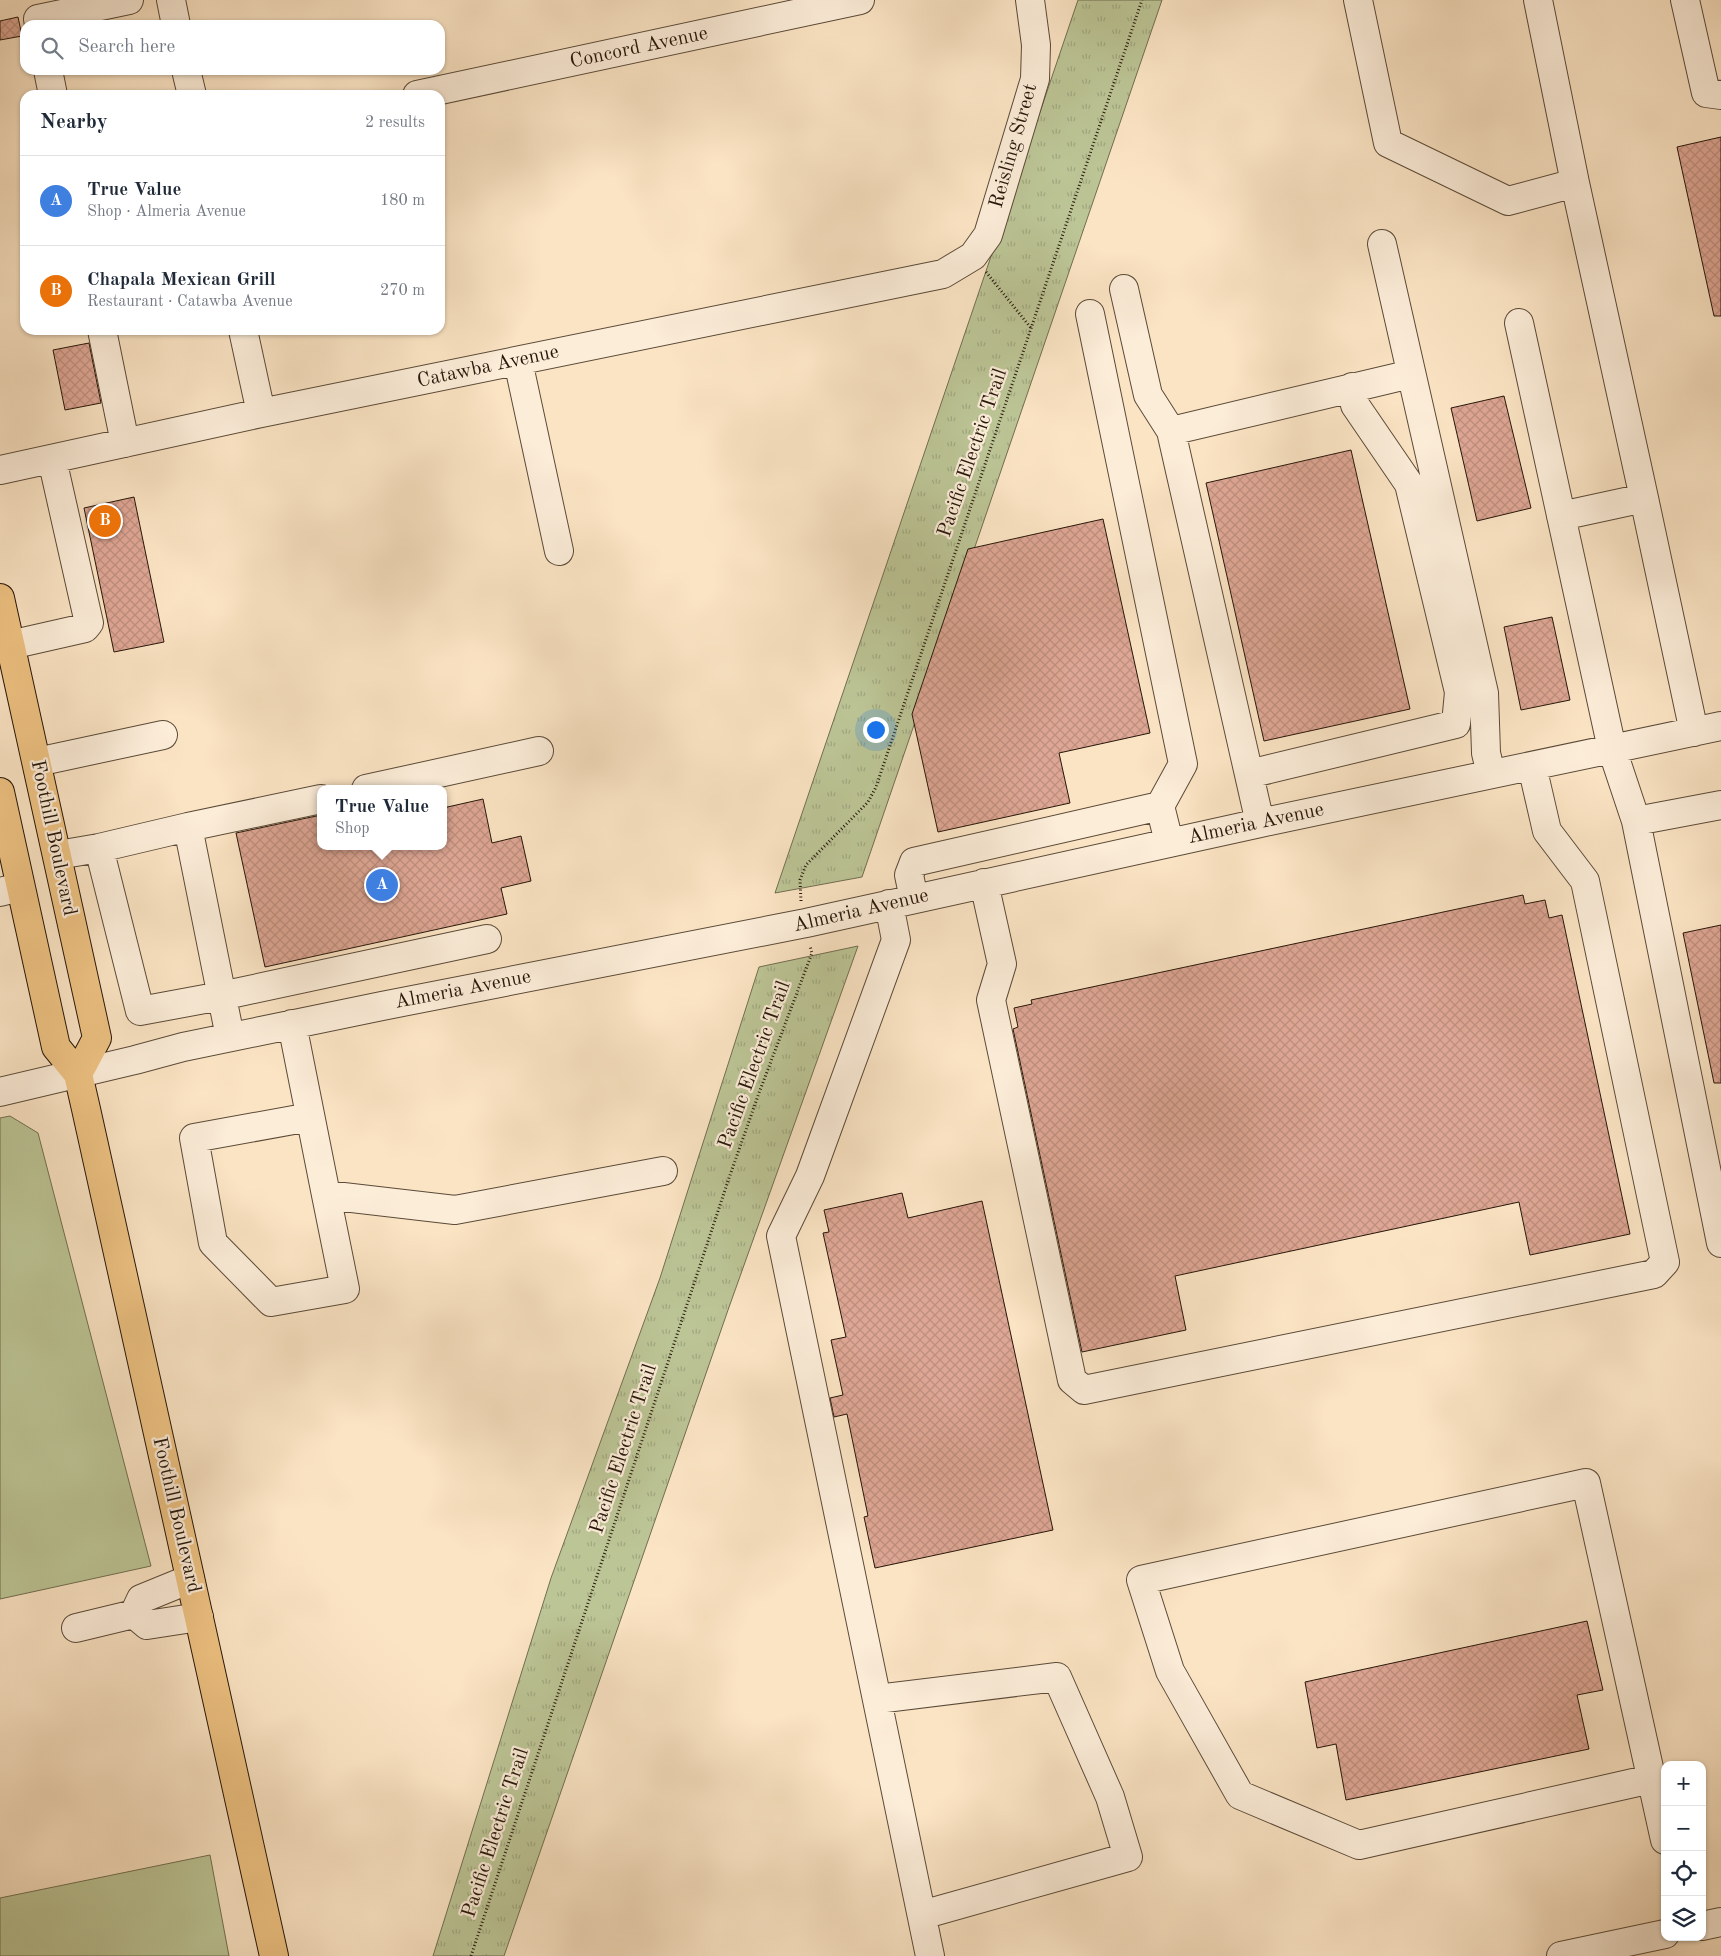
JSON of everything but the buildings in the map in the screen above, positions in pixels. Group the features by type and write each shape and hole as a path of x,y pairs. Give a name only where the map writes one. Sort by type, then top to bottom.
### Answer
{"main road":[{"name":"Foothill Boulevard","path":"0,598 58,855 96,1038 78,1074"},
{"name":"Foothill Boulevard","path":"0,792 10,890 56,1047 78,1074 274,1956"}],"street":[{"path":"38,20 129,0"},
{"path":"171,0 175,20"},
{"name":"Concord Avenue","path":"440,90 860,0"},
{"name":"Reisling Street","path":"974,256 988,236 1035,79 1036,45 1030,0"},
{"path":"1358,0 1388,143 1508,201 1576,183"},
{"path":"1538,0 1694,732"},
{"path":"1685,0 1714,94"},
{"path":"49,75 53,90"},
{"path":"187,75 191,90"},
{"path":"1382,244 1484,694 1486,753 1491,774"},
{"name":"Catawba Avenue","path":"0,470 261,413 943,274 974,256"},
{"path":"1124,289 1148,394 1171,431 1260,823"},
{"path":"1090,314 1183,764 1160,806 1169,842"},
{"path":"1519,322 1612,749 1636,821 1721,1243"},
{"path":"103,335 125,443"},
{"path":"244,335 261,413"},
{"path":"518,361 559,550"},
{"path":"1171,431 1411,374"},
{"path":"1249,774 1456,724 1459,692 1409,484 1355,405 1352,388"},
{"path":"10,645 85,628 89,623 52,459"},
{"path":"1561,516 1644,498"},
{"name":"Almeria Avenue","path":"0,1092 230,1037 806,923 1169,842 1721,726"},
{"path":"37,762 163,735"},
{"path":"384,785 539,751"},
{"path":"984,883 1002,964 990,1000 1072,1380 1084,1390 1654,1274 1665,1262 1585,881 1547,831 1532,766"},
{"path":"58,855 99,848 317,800"},
{"path":"1636,821 1721,805"},
{"path":"930,1956 781,1236 810,1176 896,940 901,902 914,862 1160,806"},
{"path":"188,827 230,1037"},
{"path":"99,848 140,1011 221,996 487,939"},
{"path":"373,964 382,1006"},
{"path":"292,1024 345,1289 271,1302 213,1242 194,1138 310,1117"},
{"path":"326,1195 456,1210 663,1171"},
{"path":"1651,1779 1359,1845 1240,1795 1170,1671 1141,1580 1586,1483 1661,1823"},
{"path":"134,1614 141,1599 190,1579"},
{"path":"134,1614 147,1625 199,1617"},
{"path":"76,1628 134,1614"},
{"path":"877,1699 1057,1677 1110,1797 1128,1857 922,1915"},
{"path":"1706,1925 1721,1922"},
{"path":"1561,1956 1661,1935"}],"path":[{"name":"Pacific Electric Trail","path":"800,894 800,880 806,864 868,802 876,787 1142,0"},
{"path":"974,256 1031,329"},
{"name":"Pacific Electric Trail","path":"471,1956 729,1178 812,953"}],"green space":[{"path":"1078,0 1162,0 862,877 775,893"},
{"path":"858,946 728,1310 504,1956 433,1956 551,1578 660,1278 759,967"},
{"path":"10,1116 38,1133 151,1566 0,1599 0,1118"},
{"path":"210,1855 229,1956 0,1956 0,1898"}],"place":[{"name":"Chapala Mexican Grill","path":"105,521"},
{"name":"True Value","path":"382,885"}]}
